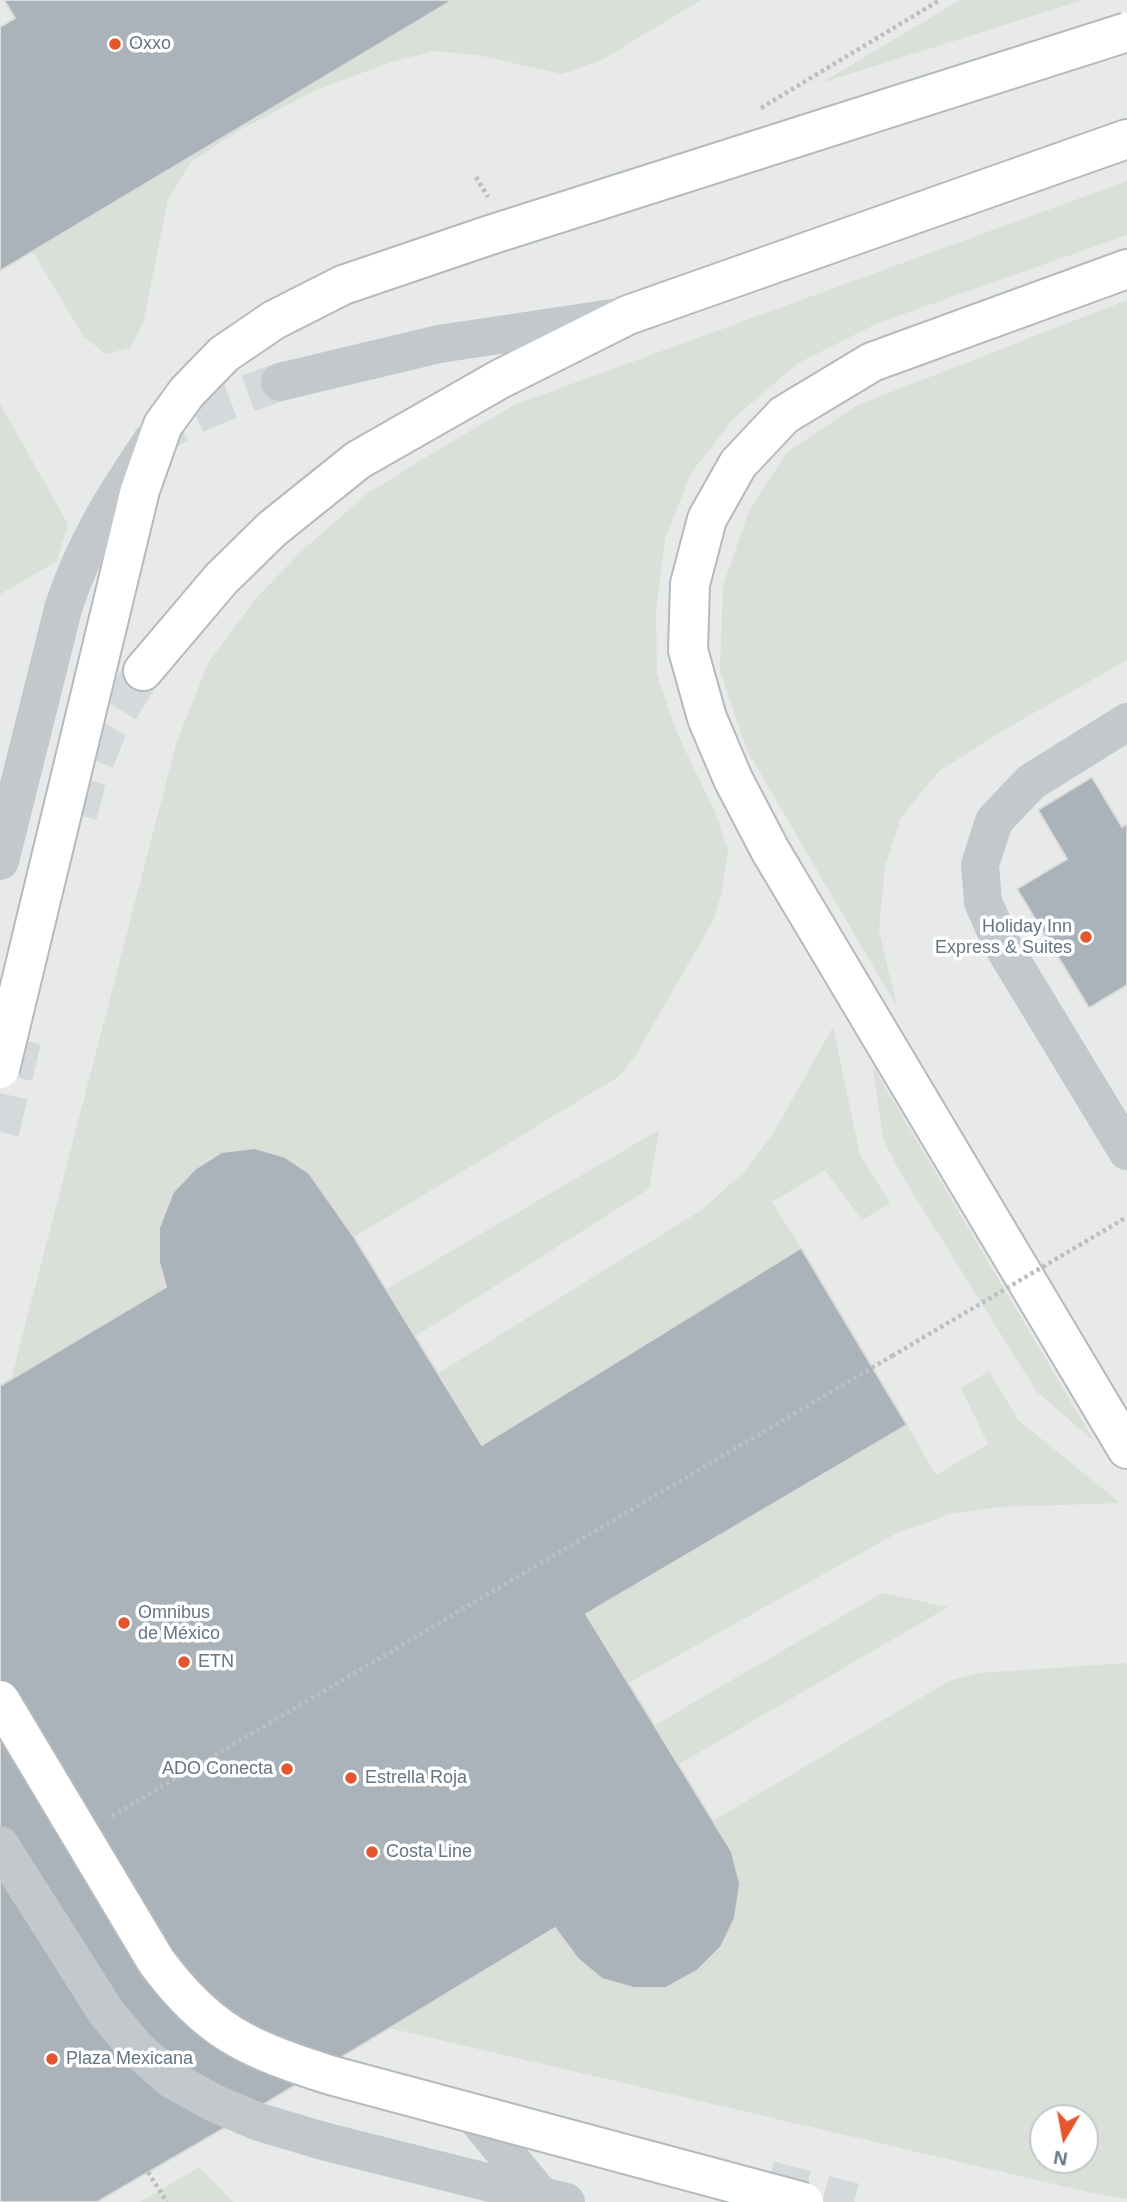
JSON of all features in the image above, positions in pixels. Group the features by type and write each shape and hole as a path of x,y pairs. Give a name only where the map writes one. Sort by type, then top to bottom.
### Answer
{"main road":[{"path":"0,1069 140,490 163,425 187,391 224,354 274,320 342,285 490,235 1127,32"},
{"path":"143,671 221,579 272,529 358,460 500,379 628,315 1127,139"},
{"path":"1127,269 872,362 784,415 738,464 707,519 690,584 688,650 707,718 733,779 770,850 1127,1449"},
{"path":"0,1700 156,1961 177,1990 216,2026 245,2044 285,2061 804,2202"}],"street":[{"path":"280,382 439,344 628,315"},
{"path":"0,861 62,609 72,579 119,489 163,425"},
{"path":"1127,722 1031,782 994,821 980,865 983,902 1000,943 1127,1151"},
{"path":"0,1845 106,2012 136,2048 171,2079 214,2103 259,2122 553,2199"},
{"path":"472,2113 553,2199"}],"path":[{"path":"108,1818 1127,1217"},
{"path":"148,2172 167,2202"}],"shaded area":[{"path":"0,0 1127,0 1127,2202 0,2202"},
{"path":"453,0 701,0 602,60 562,74 478,55 434,51 391,62 316,90 236,132 190,163 168,199 143,324 130,348 106,354 83,336 32,251"},
{"path":"960,0 1083,0 821,83"},
{"path":"1127,181 1127,235 878,323 798,363 734,418 691,473 665,539 656,611 657,674 676,731 715,812 728,851 722,892 713,921 635,1056 618,1077 354,1237 255,1148 230,1150 212,1156 182,1182 162,1217 158,1250 166,1287 11,1380 176,744 208,663 256,598 304,549 368,493 514,405"},
{"path":"1127,300 1127,660 1002,731 939,771 901,817 885,867 879,930 897,1007 747,750 720,671 723,586 749,511 787,452 858,405"},
{"path":"0,404 68,524 57,561 0,594"},
{"path":"833,1027 860,1155 890,1203 862,1220 825,1170 772,1202 801,1248 482,1445 437,1374 703,1209 745,1171 774,1132"},
{"path":"873,1067 1094,1441 1037,1392 901,1174 883,1139"},
{"path":"659,1130 649,1189 414,1337 385,1290"},
{"path":"989,1371 1018,1420 1120,1503 999,1507 950,1514 897,1533 629,1683 586,1614 907,1425 936,1475 988,1444 961,1388"},
{"path":"882,1593 948,1607 679,1764 655,1725"},
{"path":"1127,1663 1127,2199 389,2028 555,1928 666,1988 691,1975 720,1945 728,1931 738,1901 739,1885 733,1853 713,1821 951,1680 980,1673"},
{"path":"199,2167 233,2202 140,2202"}],"building":[{"path":"4,0 453,0 0,271 0,27 15,18"},
{"name":"Holiday Inn Express & Suites","path":"1092,777 1122,827 1127,824 1127,985 1089,1008 1017,889 1067,859 1038,810"},
{"path":"255,1148 285,1157 309,1173 354,1237 482,1445 801,1248 907,1425 586,1614 732,1852 740,1884 735,1918 721,1947 697,1971 666,1988 634,1988 602,1979 578,1959 555,1928 97,2202 0,2202 0,1386 166,1287 159,1262 159,1228 173,1192 195,1169 222,1152"}],"tunnel":[{"path":"147,445 193,416 280,382"},
{"path":"78,815 86,784 108,728 143,671"},
{"path":"0,1132 24,1033"},
{"path":"769,2180 854,2202"}],"place":[{"name":"Oxxo","path":"115,44"},
{"name":"Holiday Inn Express & Suites","path":"1086,937"},
{"name":"Omnibus de México","path":"124,1623"},
{"name":"ETN","path":"184,1662"},
{"name":"ADO Conecta","path":"287,1769"},
{"name":"Estrella Roja","path":"351,1778"},
{"name":"Costa Line","path":"372,1852"},
{"name":"Plaza Mexicana","path":"52,2059"}]}
